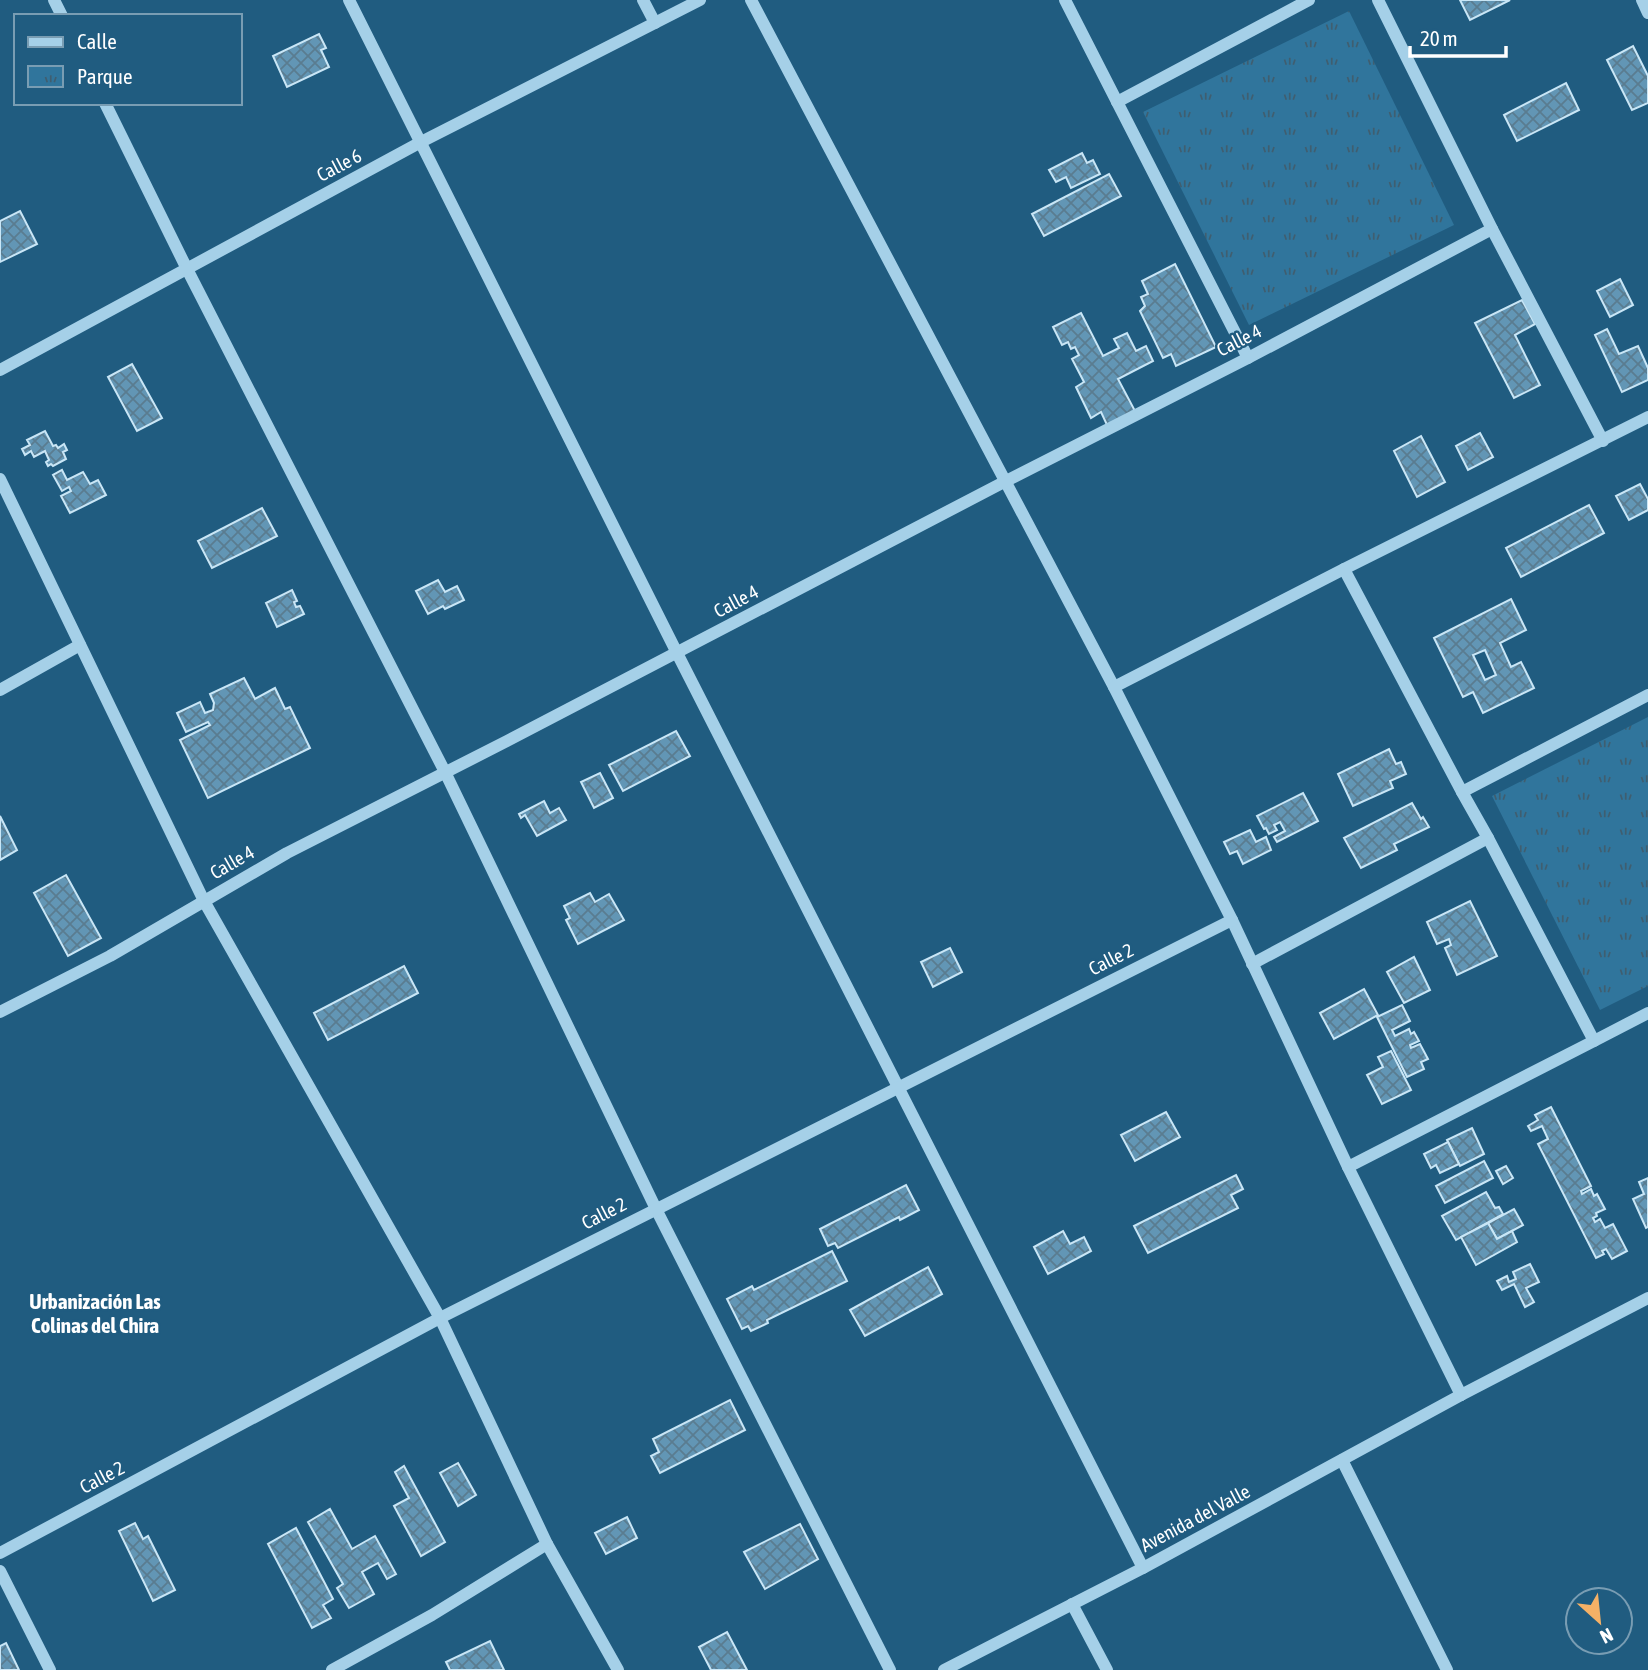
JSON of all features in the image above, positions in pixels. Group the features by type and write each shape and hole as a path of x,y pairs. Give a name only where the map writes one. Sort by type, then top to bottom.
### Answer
{"street":[{"path":"349,0 677,653 1143,1568"},
{"path":"643,0 655,23"},
{"name":"Calle 6","path":"0,370 421,142 700,0"},
{"path":"751,0 1114,687 1231,920 1348,1167 1461,1395"},
{"path":"1065,0 1248,358"},
{"path":"1117,102 1309,0"},
{"path":"1378,0 1492,229 1603,441"},
{"path":"1642,0 1648,13"},
{"path":"106,105 445,772 656,1209 890,1670"},
{"name":"Calle 4","path":"0,1012 110,956 287,853 1248,358 1492,229"},
{"path":"1114,687 1648,418"},
{"path":"0,479 204,901 440,1318 547,1544 618,1670"},
{"path":"1344,569 1594,1041"},
{"path":"0,690 80,645"},
{"path":"1462,792 1648,695"},
{"path":"1252,964 1488,838"},
{"name":"Calle 2","path":"0,1553 440,1318 1231,920"},
{"path":"1348,1167 1648,1013"},
{"name":"Avenida del Valle","path":"944,1670 1143,1568 1461,1395 1648,1298"},
{"path":"1342,1460 1447,1670"},
{"path":"332,1670 432,1615 547,1544"},
{"path":"0,1571 50,1670"},
{"path":"1072,1604 1107,1670"}],"green space":[{"path":"1349,11 1454,225 1249,325 1143,112"},
{"path":"1648,717 1648,986 1600,1010 1492,796"}],"building":[{"path":"1460,0 1510,0 1470,20"},
{"path":"319,34 326,48 321,50 329,67 287,87 273,56"},
{"path":"1633,46 1648,76 1648,103 1632,110 1607,60"},
{"path":"1566,83 1579,110 1517,141 1504,115"},
{"path":"1082,153 1087,163 1093,160 1100,174 1071,188 1066,177 1056,182 1049,170"},
{"path":"1109,174 1121,196 1044,236 1032,214"},
{"path":"20,211 37,244 0,262 0,221"},
{"path":"1175,264 1216,347 1176,366 1171,354 1163,358 1140,311 1145,306 1141,297 1148,294 1142,281"},
{"path":"1620,279 1633,305 1610,317 1597,291"},
{"path":"1522,300 1535,324 1515,335 1540,385 1514,398 1475,323"},
{"path":"1081,313 1103,356 1119,348 1114,339 1127,333 1136,351 1146,346 1153,361 1118,379 1135,411 1107,425 1101,412 1091,418 1076,387 1084,382 1072,359 1079,355 1075,347 1071,349 1068,342 1062,345 1053,327"},
{"path":"1607,329 1619,354 1638,346 1648,368 1648,380 1622,392 1595,335"},
{"path":"132,364 162,418 137,431 108,377"},
{"path":"45,431 53,446 58,448 64,444 67,450 63,452 66,459 53,466 48,466 46,462 49,460 45,451 34,457 31,451 25,455 22,449 30,445 27,440"},
{"path":"1480,433 1493,457 1468,470 1456,446"},
{"path":"1421,436 1445,482 1417,497 1394,451"},
{"path":"62,470 67,480 83,472 90,484 98,480 106,495 70,513 61,496 71,491 69,487 62,491 53,475"},
{"path":"1640,484 1648,499 1648,510 1629,520 1616,496"},
{"path":"1589,505 1604,533 1521,577 1506,548"},
{"path":"262,508 277,536 212,568 198,541"},
{"path":"438,580 445,592 457,586 464,600 428,614 416,591"},
{"path":"292,590 297,601 294,602 296,607 300,606 304,614 277,627 266,603"},
{"path":"1511,599 1526,630 1500,643 1511,667 1521,662 1534,688 1483,713 1473,692 1463,697 1434,638","holes":["1485,650 1496,675 1485,680 1473,655"]},
{"path":"244,678 255,699 275,688 285,709 290,707 310,748 208,798 180,740 210,725 208,722 186,732 177,713 200,702 205,713 213,710 214,703 210,694"},
{"path":"676,731 690,756 623,791 609,765"},
{"path":"1389,749 1396,764 1401,762 1406,774 1390,781 1393,788 1353,806 1338,774"},
{"path":"600,773 613,798 594,808 581,782"},
{"path":"1303,793 1318,821 1277,842 1274,837 1285,831 1280,822 1274,825 1277,830 1269,834 1257,816"},
{"path":"544,801 550,813 559,808 566,820 537,836 525,815 521,818 519,814"},
{"path":"1412,803 1429,827 1394,844 1397,850 1361,868 1344,838"},
{"path":"0,816 17,850 0,860"},
{"path":"1250,830 1256,842 1266,837 1271,850 1243,864 1237,851 1230,854 1224,842"},
{"path":"66,875 101,938 68,956 34,893"},
{"path":"590,893 595,902 609,894 624,920 578,944 566,920 570,918 564,906"},
{"path":"1470,901 1497,956 1457,975 1445,948 1451,945 1449,939 1437,944 1427,922"},
{"path":"950,948 962,972 933,987 921,962"},
{"path":"1414,957 1430,990 1404,1003 1387,972"},
{"path":"404,966 418,993 328,1040 314,1013"},
{"path":"1364,989 1378,1015 1334,1039 1320,1013"},
{"path":"1402,1005 1410,1021 1392,1030 1395,1036 1409,1029 1411,1034 1414,1032 1419,1041 1410,1045 1411,1048 1420,1044 1428,1059 1421,1062 1424,1069 1407,1077 1377,1017"},
{"path":"1391,1051 1411,1090 1382,1104 1367,1075 1383,1067 1378,1057"},
{"path":"1551,1107 1591,1186 1581,1191 1582,1194 1591,1189 1605,1209 1596,1213 1597,1216 1593,1218 1595,1222 1600,1219 1605,1228 1613,1224 1627,1251 1612,1259 1606,1249 1602,1251 1604,1254 1596,1258 1538,1144 1548,1139 1542,1126 1531,1131 1528,1126 1538,1120 1535,1115"},
{"path":"1166,1112 1180,1137 1135,1161 1121,1135"},
{"path":"1472,1128 1484,1154 1460,1166 1447,1140"},
{"path":"1448,1142 1459,1164 1440,1173 1436,1165 1431,1168 1424,1154"},
{"path":"1484,1161 1493,1178 1445,1203 1436,1186"},
{"path":"1506,1166 1513,1178 1503,1184 1496,1171"},
{"path":"1236,1175 1243,1189 1231,1195 1238,1208 1148,1253 1134,1226"},
{"path":"1648,1178 1646,1228 1633,1199 1644,1194 1639,1182"},
{"path":"906,1185 919,1210 900,1220 899,1217 838,1248 835,1243 828,1246 820,1229"},
{"path":"1486,1192 1495,1208 1499,1207 1503,1214 1456,1240 1442,1216"},
{"path":"1514,1209 1523,1225 1497,1239 1488,1223"},
{"path":"1488,1223 1497,1239 1512,1231 1517,1242 1476,1265 1461,1237"},
{"path":"1063,1231 1070,1244 1084,1237 1091,1251 1048,1274 1034,1247"},
{"path":"832,1251 847,1281 767,1320 768,1323 751,1331 748,1326 742,1329 727,1299 752,1286 754,1290"},
{"path":"1530,1264 1539,1282 1526,1288 1534,1302 1525,1307 1514,1284 1502,1290 1497,1281 1507,1276 1509,1282 1516,1279 1513,1272"},
{"path":"928,1267 942,1294 865,1336 850,1310"},
{"path":"730,1400 745,1430 660,1473 651,1456 659,1452 653,1439"},
{"path":"458,1463 476,1495 458,1506 440,1473"},
{"path":"404,1466 445,1542 421,1556 394,1506 409,1498 395,1472"},
{"path":"330,1509 352,1549 375,1536 396,1574 387,1579 378,1563 362,1572 374,1594 349,1608 337,1588 343,1584 308,1522"},
{"path":"627,1517 637,1538 606,1554 595,1533"},
{"path":"135,1523 143,1539 148,1536 175,1590 153,1601 119,1531"},
{"path":"800,1524 818,1559 765,1589 744,1552"},
{"path":"296,1528 333,1599 323,1605 331,1618 312,1628 268,1544"},
{"path":"727,1632 747,1670 711,1670 699,1647"},
{"path":"490,1641 504,1670 450,1670 446,1662"},
{"path":"6,1643 19,1670 0,1670 0,1646"}],"district":[{"name":"Urbanización Las Colinas del Chira","path":"95,1314"}]}
